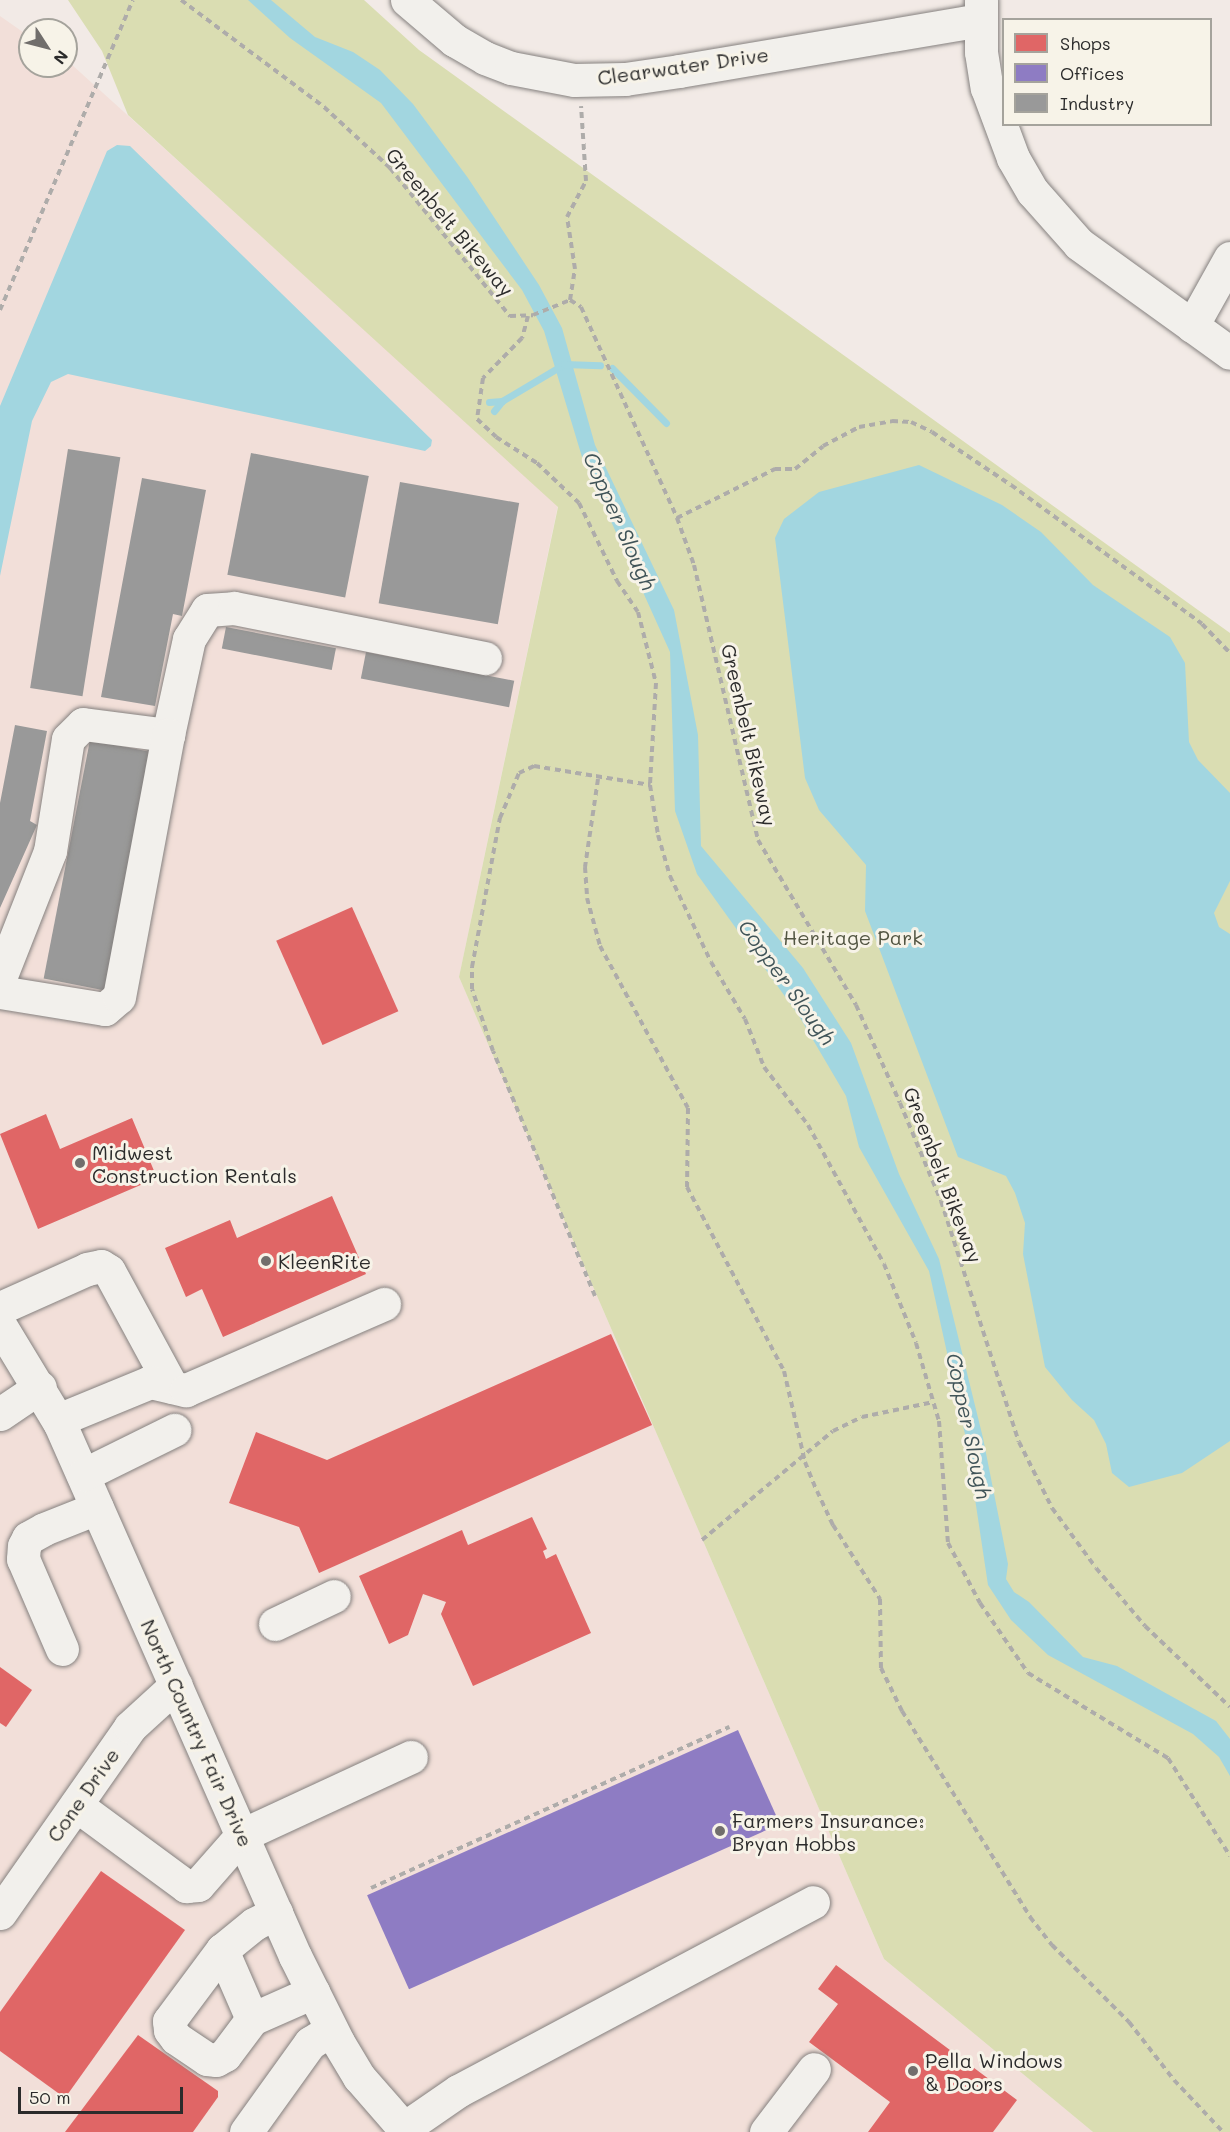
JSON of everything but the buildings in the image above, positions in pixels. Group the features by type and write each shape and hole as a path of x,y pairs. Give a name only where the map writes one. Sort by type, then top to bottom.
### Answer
{"street":[{"name":"Clearwater Drive","path":"407,0 446,33 485,58 521,71 574,80 669,72 980,10"},
{"path":"980,10 981,55 996,117 1034,192 1079,244 1230,353"},
{"path":"1192,326 1230,258"},
{"path":"0,992 105,1009 119,997 168,735 189,639 207,610 234,608 485,658"},
{"path":"0,978 50,851 68,739 83,724 168,735"},
{"path":"0,1308 87,1269 101,1266 109,1271 172,1387"},
{"path":"58,1420 150,1382 186,1390 384,1304"},
{"name":"North Country Fair Drive","path":"0,1325 40,1387 58,1420 276,1914 331,2030 359,2077 405,2130"},
{"path":"0,1414 40,1387"},
{"path":"83,1475 174,1430"},
{"path":"62,1649 24,1559 24,1546 28,1538 44,1529 97,1508"},
{"path":"275,1624 334,1596"},
{"name":"Cone Drive","path":"0,1913 130,1727 176,1685"},
{"path":"76,1805 186,1886 198,1885 242,1835 411,1757"},
{"path":"405,2130 458,2091 813,1902"},
{"path":"276,1914 254,1924 222,1950 170,2021 170,2030 207,2059 216,2060 225,2055 252,2019 313,1992"},
{"path":"222,1950 252,2019"},
{"path":"246,2132 310,2043 331,2030"},
{"path":"766,2132 814,2069"}],"path":[{"path":"0,310 134,0"},
{"name":"Greenbelt Bikeway","path":"181,0 324,107 390,168 510,316 530,315"},
{"path":"581,106 586,181 567,217 574,269 570,300 553,304 530,315 522,338 483,378 477,418 496,437 537,463 579,503 638,612 656,683 650,785 658,835 670,876 711,962 745,1019 764,1067 808,1125 884,1264 916,1344 939,1421 948,1542 1002,1639 1035,1678 1168,1758 1230,1856"},
{"name":"Greenbelt Bikeway","path":"570,300 581,307 677,518 694,565 758,840 856,1005 900,1103 941,1201 1019,1442 1052,1508 1096,1568 1144,1626 1230,1706"},
{"path":"677,518 775,469 795,469 823,446 859,428 892,421 911,422 932,432 1011,485 1203,624 1230,653"},
{"path":"595,1296 494,1052 472,989 472,967 500,818 519,773 534,766 598,779 650,785"},
{"path":"598,779 585,867 592,924 608,965 644,1022 688,1108 687,1187 784,1371 804,1456 833,1525 880,1599 881,1668 897,1700 1030,1917 1052,1945 1129,2022 1174,2080 1223,2132"},
{"path":"702,1540 833,1431 862,1417 933,1402"},
{"path":"371,1887 729,1727"}],"shaded area":[{"path":"0,16 18,29 18,78 78,78 78,70 558,505 459,977 884,1959 1093,2132 0,2132"}],"green space":[{"name":"Heritage Park","path":"68,0 364,0 419,50 1230,633 1230,2132 1093,2132 884,1959 459,977 558,507 128,115 102,51"}],"water":[{"name":"Copper Slough","path":"248,0 271,0 315,37 353,52 380,70 413,104 468,178 539,285 562,328 595,445 674,610 698,735 701,846 803,968 851,1043 899,1174 939,1259 983,1438 1008,1564 1006,1579 1014,1592 1029,1602 1083,1657 1117,1666 1216,1721 1230,1739 1230,1776 1219,1757 1193,1734 1048,1655 1011,1620 988,1585 966,1439 929,1271 859,1147 846,1096 799,1016 697,874 675,811 670,652 582,457 544,331 522,290 381,103 290,38"},
{"path":"117,145 130,146 432,440 431,446 425,451 68,374 51,382 32,421 0,576 0,406 107,151"},
{"path":"919,465 1002,505 1041,532 1093,585 1170,637 1185,663 1189,742 1198,760 1230,793 1230,881 1214,913 1219,927 1230,934 1230,1441 1182,1473 1129,1487 1112,1473 1106,1444 1094,1420 1072,1400 1045,1367 1023,1254 1025,1223 1015,1193 1006,1176 958,1157 865,911 866,865 819,810 805,778 775,538 784,519 819,492"}],"waterway":[{"path":"494,411 502,401 564,364 600,365"},
{"path":"612,368 666,423"},
{"path":"489,402 502,401"}],"place":[{"name":"Midwest Construction Rentals","path":"80,1163"},
{"name":"KleenRite","path":"266,1261"},
{"name":"Farmers Insurance: Bryan Hobbs","path":"720,1831"},
{"name":"Pella Windows & Doors","path":"913,2071"}]}
